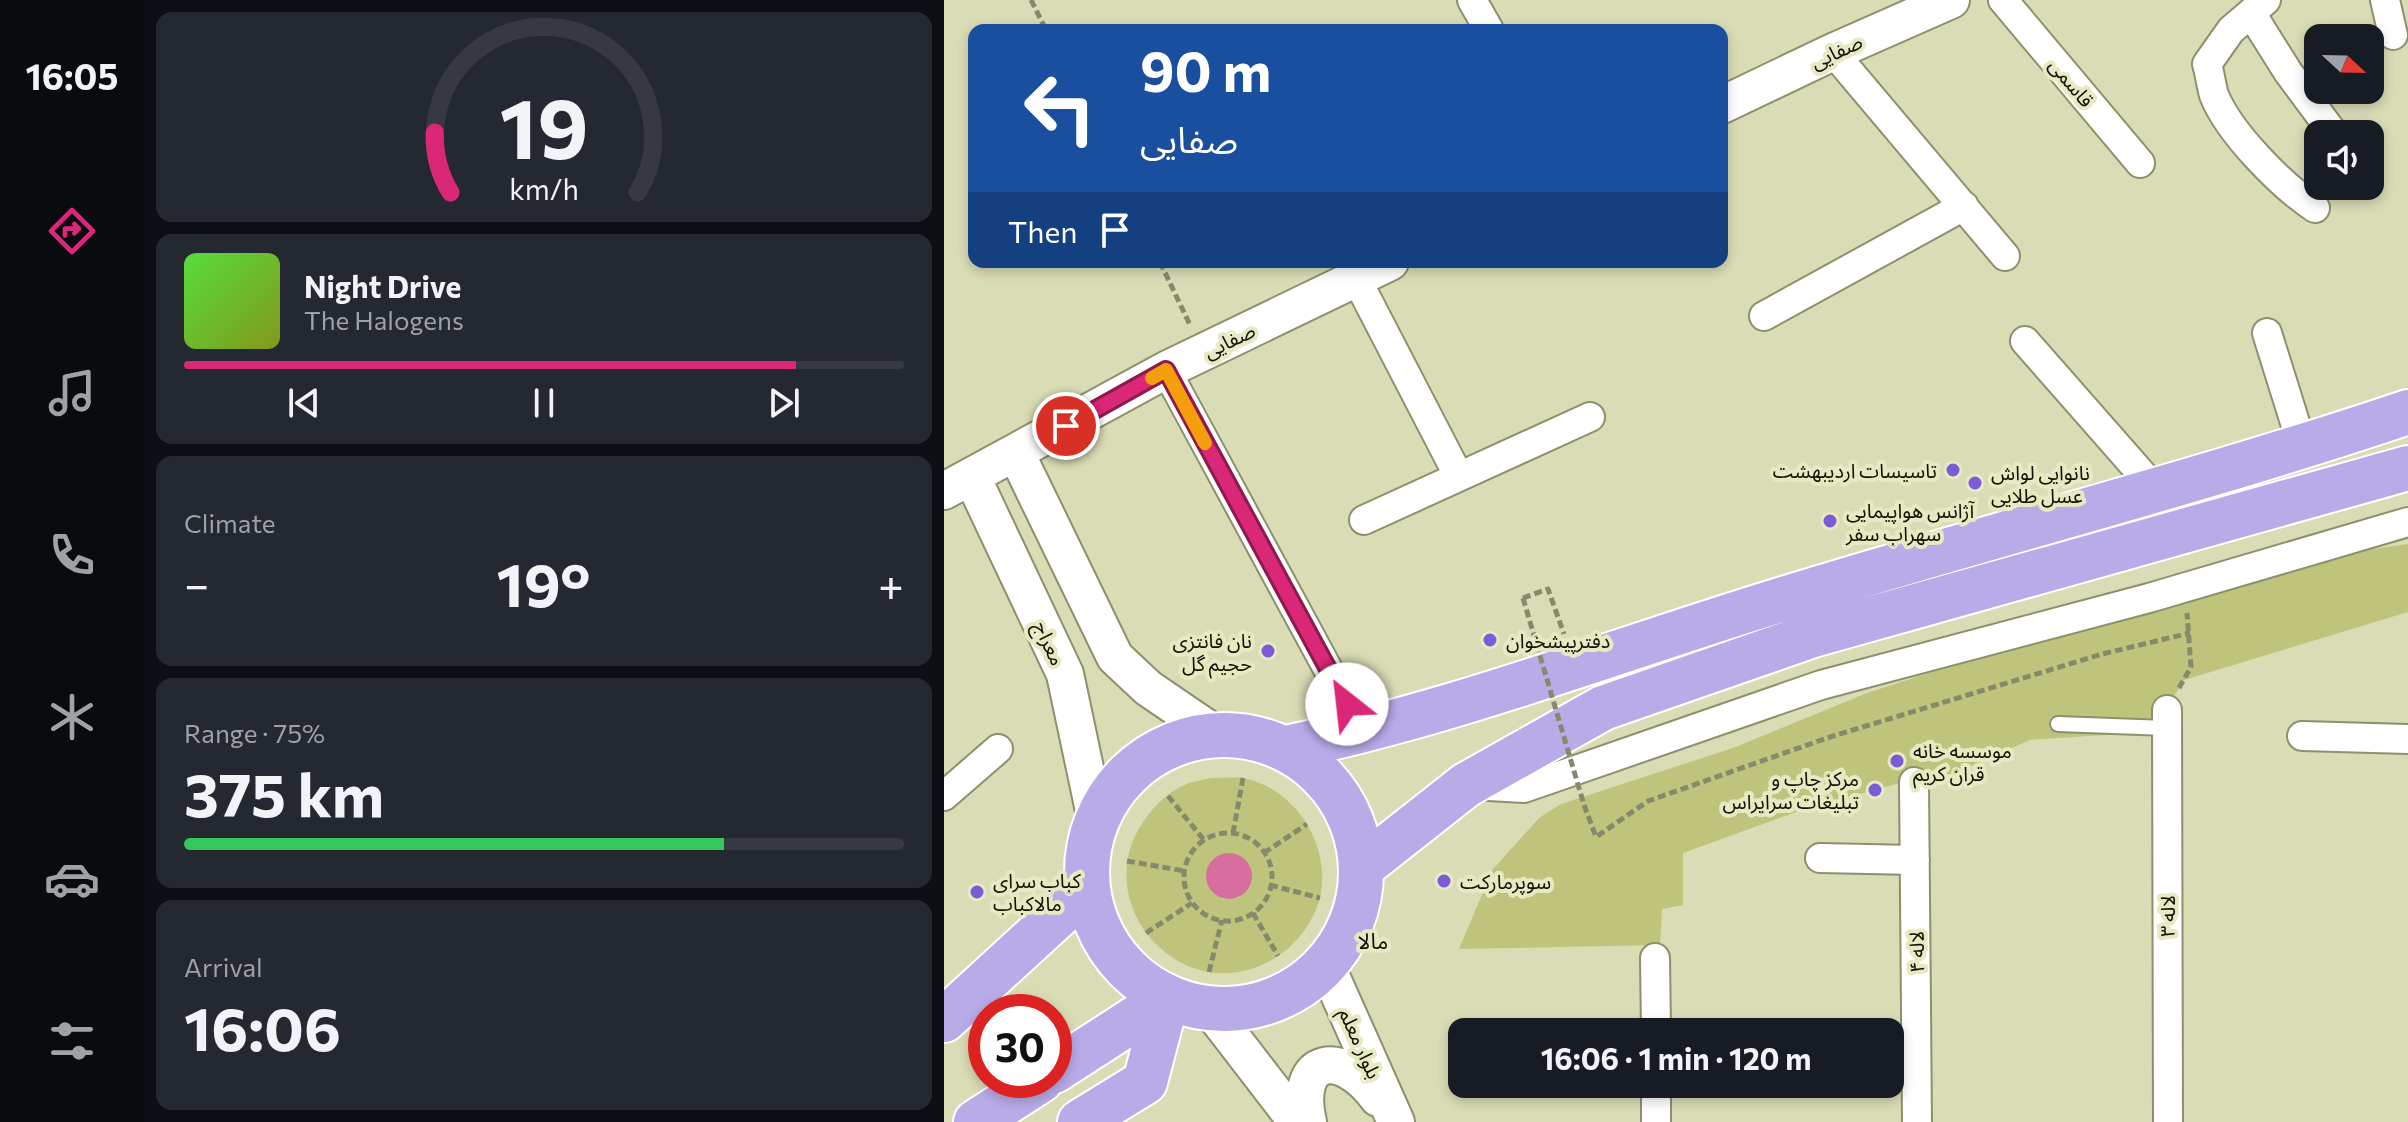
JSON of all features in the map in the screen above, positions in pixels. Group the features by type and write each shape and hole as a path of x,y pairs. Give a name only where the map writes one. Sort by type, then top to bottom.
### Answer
{"main road":[{"path":"1286,748 1362,732 1576,667 1776,601 2408,412"},
{"path":"1362,867 1466,785 1603,708 1813,635 2408,468"},
{"path":"1072,1059 1167,998 1210,990 1242,1009 1273,1001 1302,986 1326,965 1346,935 1358,902 1362,867 1356,831 1340,797 1317,768 1286,748 1251,736 1214,733 1165,746 1123,777 1096,820 1086,866 1087,889 1095,923 1113,954 1137,980 1167,998"},
{"path":"944,1020 1087,889"},
{"path":"1080,1122 1145,1082 1167,998"},
{"path":"976,1122 1013,1098"}],"street":[{"path":"1472,0 1486,24"},
{"name":"صفایی","path":"1728,102 1951,0"},
{"name":"قاسمی","path":"2003,0 2140,163"},
{"path":"2385,0 2393,35"},
{"path":"2315,208 2248,148 2215,96 2207,64 2231,30 2259,6 2288,72 2324,120"},
{"path":"1833,52 2005,256"},
{"path":"1764,316 1964,206"},
{"name":"صفایی","path":"958,484 1166,370 1377,268"},
{"path":"1356,278 1458,475"},
{"path":"2267,333 2302,445"},
{"path":"2025,341 2155,489"},
{"path":"1166,370 1362,732"},
{"path":"1364,520 1590,417"},
{"path":"1016,453 1115,657 1148,688 1214,733"},
{"name":"معراج","path":"958,484 1065,674 1096,820"},
{"path":"1466,785 1524,788 1821,685 2184,588 2408,522"},
{"name":"لاله ۳","path":"2167,719 2168,1122"},
{"path":"2302,736 2408,739"},
{"path":"944,796 998,749"},
{"name":"لاله ۴","path":"1914,782 1917,1122"},
{"path":"1820,858 1915,860"},
{"path":"1655,958 1656,1018"},
{"name":"بلوار معلم","path":"1326,965 1395,1122"},
{"path":"1210,990 1297,1122"},
{"path":"1308,1122 1305,1094 1309,1079 1319,1066 1333,1063 1345,1067 1371,1088 1395,1122"},
{"path":"1656,1098 1656,1122"}],"lane":[{"path":"2058,724 2167,719"}],"path":[{"path":"1031,0 1043,24"},
{"path":"1163,268 1204,353"},
{"path":"2167,719 2191,667 2184,588"},
{"path":"1576,667 1548,589 1523,598 1596,837 1648,801 1820,740 2102,654 2190,633"},
{"path":"1233,833 1243,778"},
{"path":"1168,796 1204,840"},
{"path":"1264,853 1307,824"},
{"path":"1233,833 1248,838 1264,853 1271,874 1270,885 1263,903 1253,913 1240,919 1222,920 1202,913 1192,903 1186,891 1185,871 1193,850 1204,840 1218,834 1233,833"},
{"path":"1127,861 1185,871"},
{"path":"1270,885 1320,898"},
{"path":"1146,933 1192,903"},
{"path":"1253,913 1278,956"},
{"path":"1210,990 1222,920"}],"green space":[{"path":"2408,544 2408,612 2184,680 2157,724 2135,733 2030,740 1941,779 1900,783 1804,809 1683,853 1683,905 1662,909 1660,945 1459,949 1493,869 1539,818 1561,804 1733,748 1867,693 2074,626 2336,554"},
{"path":"1242,778 1278,793 1305,822 1315,839 1320,858 1320,897 1301,935 1268,962 1234,973 1202,971 1174,958 1150,938 1134,912 1127,881 1130,849 1146,818 1177,789 1208,779","holes":["1240,856 1250,866 1249,888 1238,898 1222,899"]}],"shaded area":[{"path":"1229,853 1245,860 1252,876 1245,892 1229,899 1213,892 1206,876 1213,860"}],"slow traffic":[{"path":"1152,378 1166,370 1205,443"}],"place":[{"name":"تاسیسات اردیبهشت","path":"1953,470"},
{"name":"نانوایی لواش عسل طلایی","path":"1975,483"},
{"name":"آژانس هواپیمایی سهراب سفر","path":"1830,521"},
{"name":"دفترپیشخوان","path":"1490,640"},
{"name":"نان فانتزی حجیم گل","path":"1268,651"},
{"name":"موسسه خانه قران کریم","path":"1897,761"},
{"name":"مرکز چاپ و تبلیغات سرایراس","path":"1875,790"},
{"name":"سوپرمارکت","path":"1444,881"},
{"name":"کباب سرای مالاکباب","path":"977,892"}],"district":[{"name":"مالا","path":"1373,940"}],"route":[{"path":"1066,426 1166,370 1347,704"}]}
